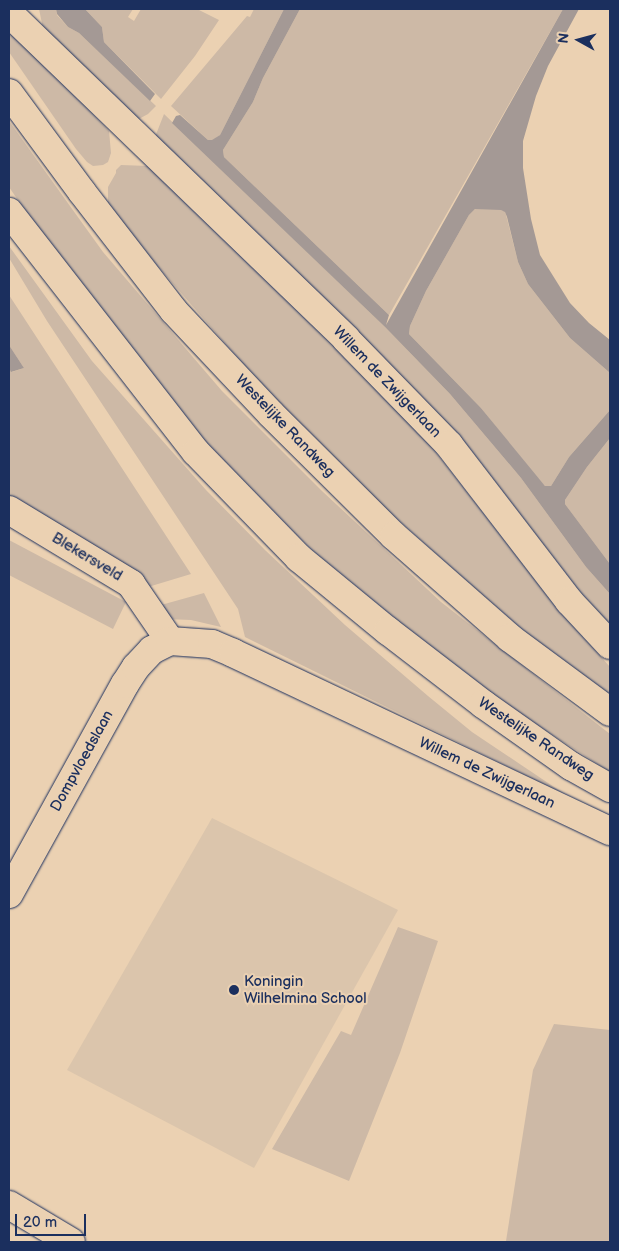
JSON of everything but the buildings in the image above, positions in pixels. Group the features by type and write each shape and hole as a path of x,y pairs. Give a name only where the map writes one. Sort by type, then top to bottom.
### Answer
{"street":[{"name":"Willem de Zwijgerlaan","path":"9,14 346,339 449,446 570,601 610,645"},
{"name":"Westelijke Randweg","path":"9,92 82,192 174,311 271,414 394,536 488,619 510,638 610,712"},
{"name":"Westelijke Randweg","path":"9,212 196,452 299,558 483,704 571,766 610,788"},
{"name":"Blekersveld","path":"9,510 131,584 170,641"},
{"name":"Willem de Zwijgerlaan","path":"170,641 212,644 610,831"},
{"name":"Dompvloedslaan","path":"9,894 125,684 136,667 152,650 170,641"},
{"path":"9,1205 71,1242"}],"shaded area":[{"path":"39,9 56,9 57,15 68,27 79,33 156,106 148,114 137,120 44,33"},
{"path":"56,9 85,9 102,27 104,42 155,94 150,101 79,33 68,27 57,14"},
{"path":"85,9 133,9 128,17 134,21 141,9 197,9 219,20 195,56 161,99 104,42 102,27"},
{"path":"254,9 284,9 220,135 212,141 208,140 171,106 247,16 250,17"},
{"path":"284,9 300,9 263,78 253,102 223,150 224,157 389,315 386,325 563,9 579,9 548,66 536,96 523,141 523,168 531,219 540,255 570,303 589,323 610,340 610,373 570,338 528,284 518,262 507,217 505,212 501,210 475,209 469,215 426,291 410,326 409,334 481,408 545,486 551,486 569,457 610,410 610,438 587,467 565,500 565,504 610,564 610,594 586,567 521,478 450,394 385,327 172,123 176,116 180,115 208,140 212,140 220,135"},
{"path":"300,9 563,9 389,315 224,157 223,150 253,102 263,78"},
{"path":"9,26 109,131 111,153 108,162 103,165 93,166 76,149 9,52"},
{"path":"164,114 385,327 450,394 521,478 586,567 610,594 610,634 155,137"},
{"path":"9,121 103,252 222,391 322,491 441,602 610,734 610,772 495,698 334,572 212,451 68,273 9,187"},
{"path":"121,165 148,166 412,422 557,607 610,667 610,697 510,620 349,476 244,365 127,231 108,203 108,187 116,170"},
{"path":"494,208 505,211 518,262 528,284 570,338 610,373 610,410 569,457 551,486 545,486 481,408 409,334 410,326 426,291 469,215 475,209"},
{"path":"9,246 92,361 206,490 265,550 345,625 472,732 569,797 245,637 238,609 47,321 9,258"},
{"path":"9,295 191,574 148,587 9,501 9,368 12,372 24,368 9,345"},
{"path":"9,345 24,368 11,372 9,368"},
{"path":"610,438 610,564 565,504 565,500 587,467"},
{"path":"9,540 126,602 113,629 9,575"},
{"path":"204,593 221,627 191,620 166,619 161,605"},
{"name":"Koningin Wilhelmina School","path":"212,818 398,910 254,1168 67,1070"},
{"path":"398,927 438,941 400,1053 349,1181 272,1149 341,1031 351,1035"},
{"path":"554,1024 610,1030 610,1242 506,1241 533,1070"}],"place":[{"name":"Koningin Wilhelmina School","path":"234,990"}]}
